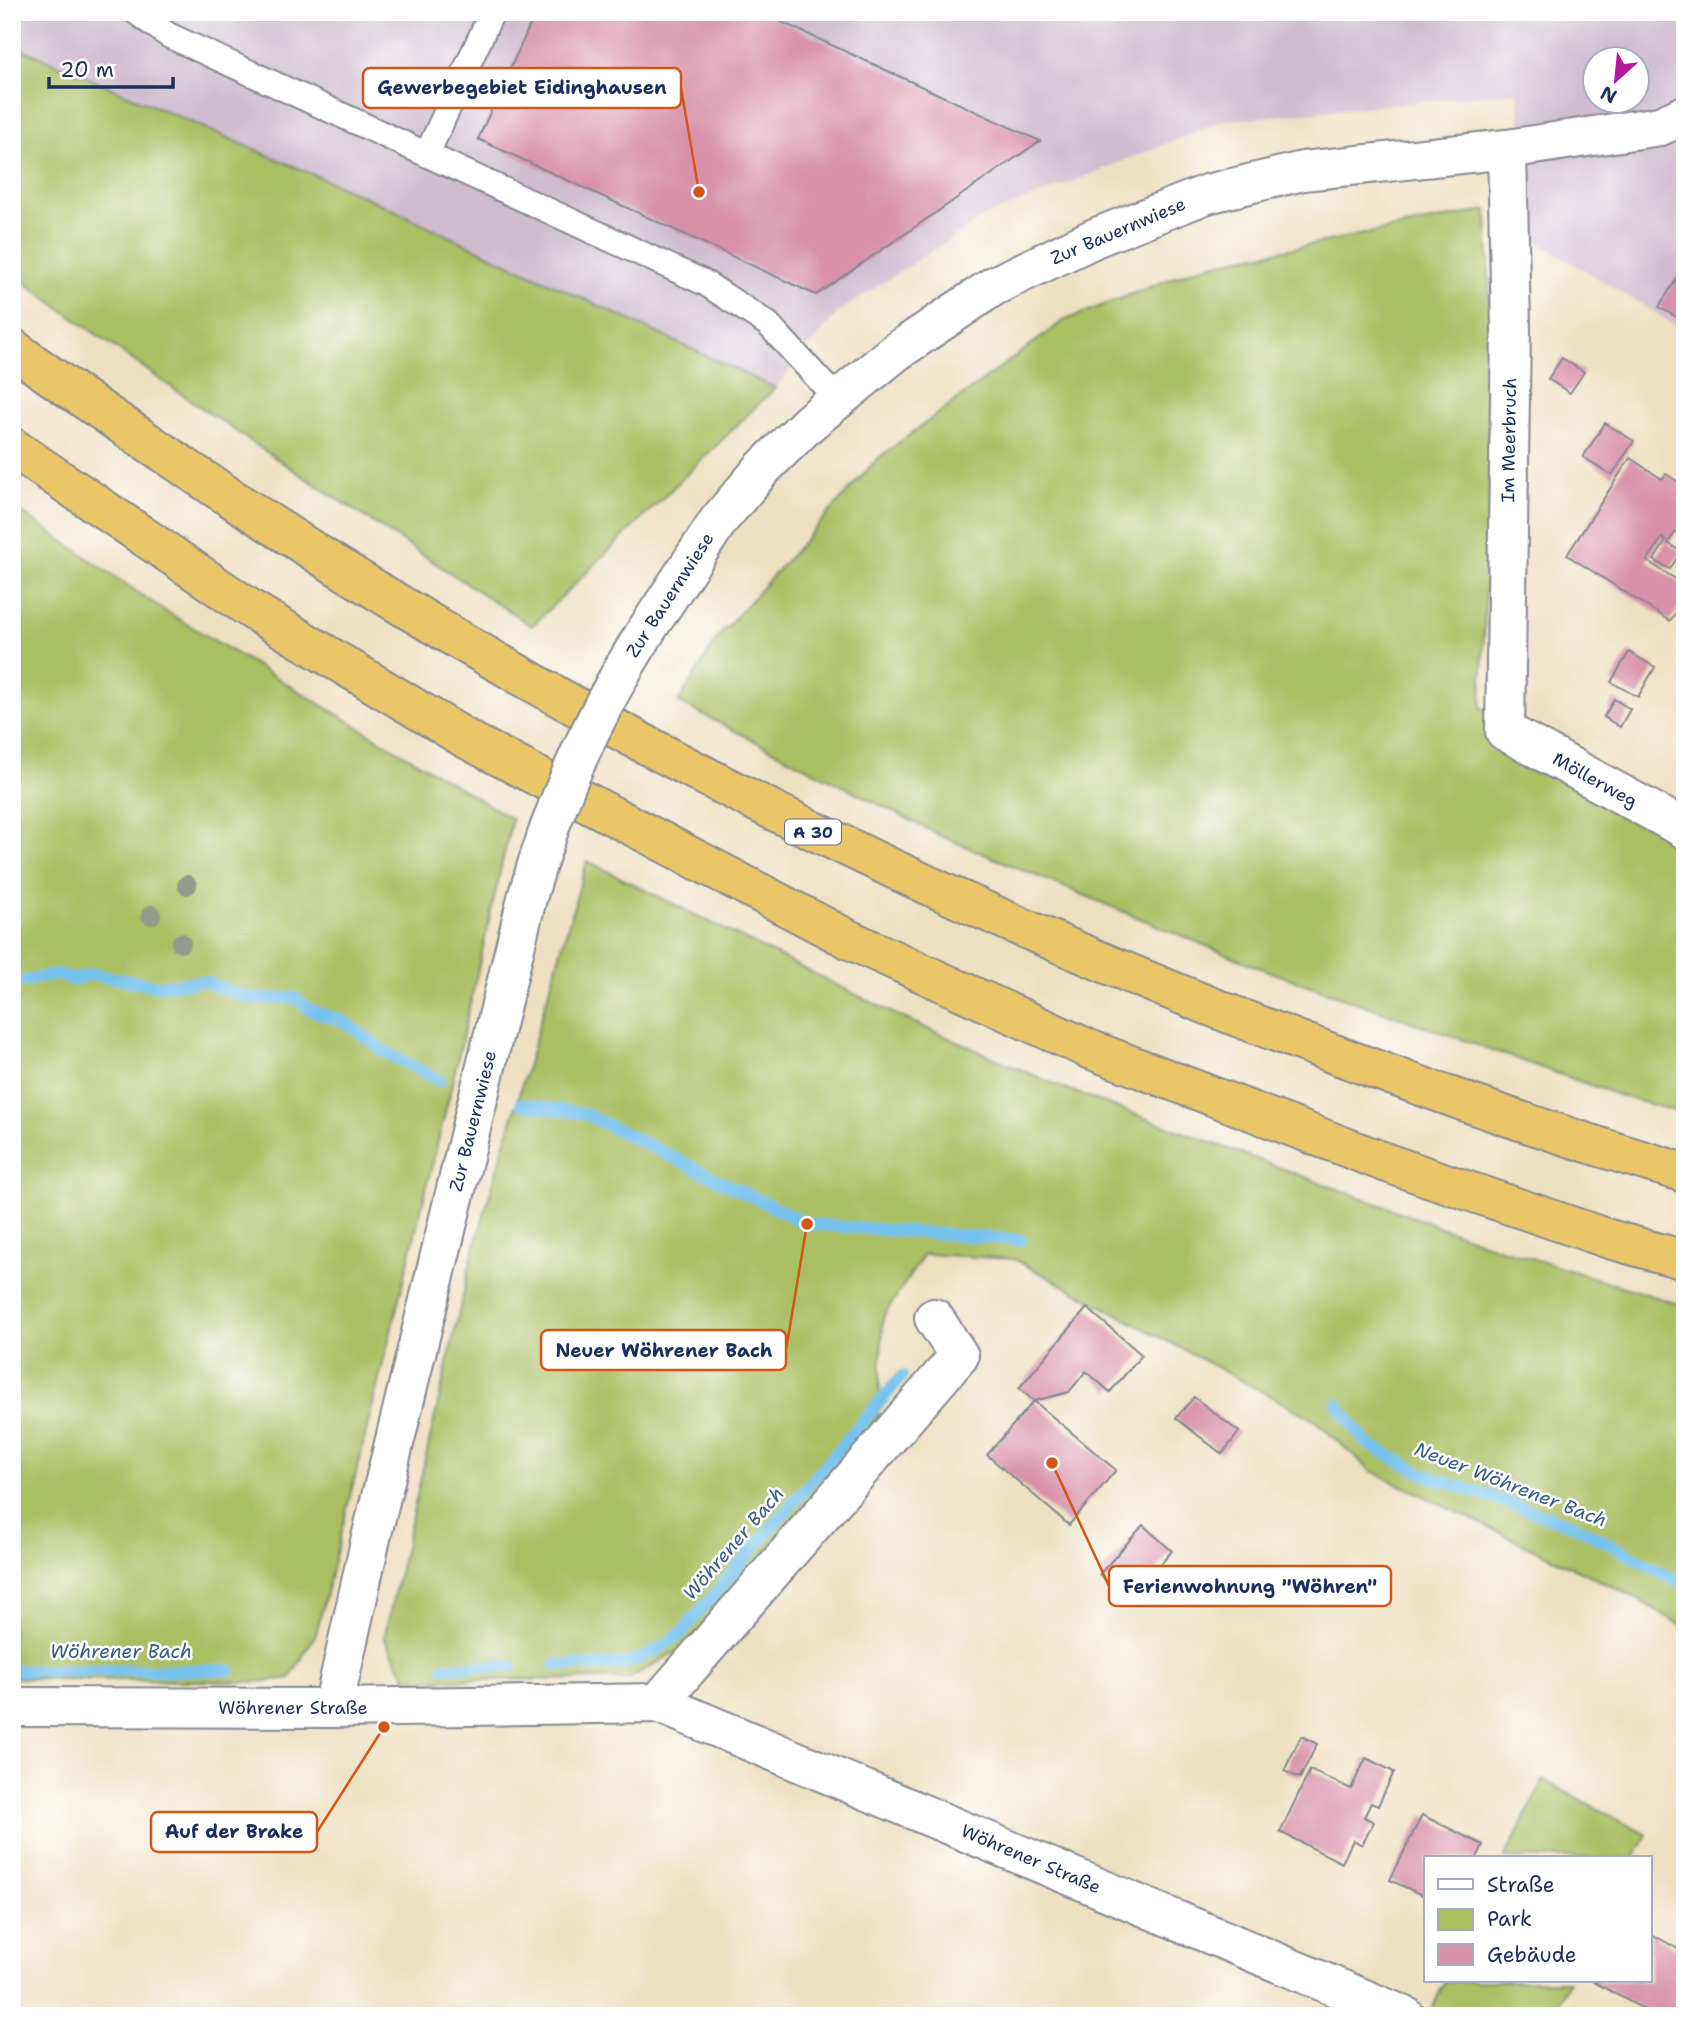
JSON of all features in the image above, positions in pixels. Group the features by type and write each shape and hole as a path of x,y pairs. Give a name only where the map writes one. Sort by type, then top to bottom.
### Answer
{"highway":[{"name":"A 30","path":"12,348 61,384 296,541 488,659 690,771 884,867 1115,969 1414,1086 1685,1173"},
{"path":"12,447 252,610 468,740 848,939 1102,1054 1387,1163 1609,1239 1685,1261"}],"street":[{"name":"Zur Bauernwiese","path":"333,1708 373,1528 542,844 576,758 614,682 719,520 763,468 837,399 896,352 995,286 1097,237 1207,194 1303,171 1507,149 1660,126 1685,115"},
{"name":"Im Meerbruch","path":"1505,731 1511,329 1507,149"},
{"name":"Möllerweg","path":"1505,731 1685,829"},
{"path":"658,1703 958,1356 934,1318"},
{"name":"Wöhrener Straße","path":"12,1707 333,1708 658,1703 1405,2016"}],"lane":[{"path":"135,12 168,35 705,283 768,324 837,399"},
{"path":"426,154 492,12"}],"shaded area":[{"path":"12,12 1685,12 1685,331 1528,236 1528,184 1517,92 1223,121 984,217 838,312 775,388 372,200 12,45"}],"green space":[{"path":"12,45 372,200 775,388 532,626 204,410 12,273"},
{"path":"1487,210 1493,399 1481,708 1521,725 1685,814 1685,1114 1621,1096 1260,968 943,837 678,702 719,636 877,459 1063,321 1206,265"},
{"path":"12,506 162,609 512,819 449,1097 316,1634 290,1678 259,1682 12,1678"},
{"path":"587,861 901,1017 1061,1087 1492,1246 1685,1306 1685,1628 1634,1597 1371,1471 1313,1419 1014,1259 924,1254 883,1317 878,1421 685,1647 628,1679 408,1680 384,1638 472,1256"},
{"path":"1543,1780 1647,1835 1635,1856 1506,1856"},
{"path":"1445,1982 1568,1982 1551,2016 1428,2016"}],"building":[{"path":"536,12 760,12 1040,141 816,295 478,139"},
{"path":"1685,265 1685,322 1659,307"},
{"path":"1562,358 1584,372 1570,393 1548,379"},
{"path":"1605,423 1634,441 1612,475 1583,457"},
{"path":"1630,458 1662,479 1666,474 1685,486 1685,519 1668,543 1681,552 1670,569 1654,560 1666,541 1662,538 1647,561 1685,585 1685,599 1670,621 1567,555"},
{"path":"1629,652 1655,667 1638,697 1611,682"},
{"path":"1614,699 1630,709 1620,727 1604,717"},
{"path":"1087,1308 1142,1355 1110,1392 1086,1371 1069,1392 1034,1401 1019,1388"},
{"path":"1194,1397 1239,1432 1222,1454 1176,1418"},
{"path":"1034,1401 1116,1470 1069,1525 987,1455"},
{"path":"1143,1525 1172,1551 1129,1601 1099,1575"},
{"path":"1301,1736 1317,1744 1300,1778 1284,1771"},
{"path":"1366,1758 1394,1772 1378,1806 1371,1803 1364,1817 1374,1822 1362,1845 1353,1840 1342,1863 1280,1832 1310,1770 1351,1789"},
{"path":"1422,1815 1483,1845 1478,1856 1424,1856 1424,1896 1390,1880"},
{"path":"1652,1934 1685,1953 1685,2016 1656,2016 1594,1982 1652,1982"}],"waterway":[{"name":"Neuer Wöhrener Bach","path":"12,984 57,974 73,980 92,974 158,986 203,981 251,999 296,998 310,1010 345,1022 385,1052 440,1081"},
{"name":"Neuer Wöhrener Bach","path":"521,1104 585,1114 807,1224 1021,1240"},
{"name":"Wöhrener Bach","path":"555,1665 621,1664 649,1654 681,1633 902,1376"},
{"name":"Neuer Wöhrener Bach","path":"1337,1404 1366,1443 1423,1474 1578,1527 1685,1585"},
{"name":"Wöhrener Bach","path":"444,1667 512,1666"},
{"name":"Wöhrener Bach","path":"12,1671 229,1670"}],"place":[{"name":"Gewerbegebiet Eidinghausen","path":"699,192"},
{"name":"Neuer Wöhrener Bach","path":"807,1224"},
{"name":"Ferienwohnung \"Wöhren\"","path":"1052,1463"},
{"name":"Auf der Brake","path":"384,1727"}]}
